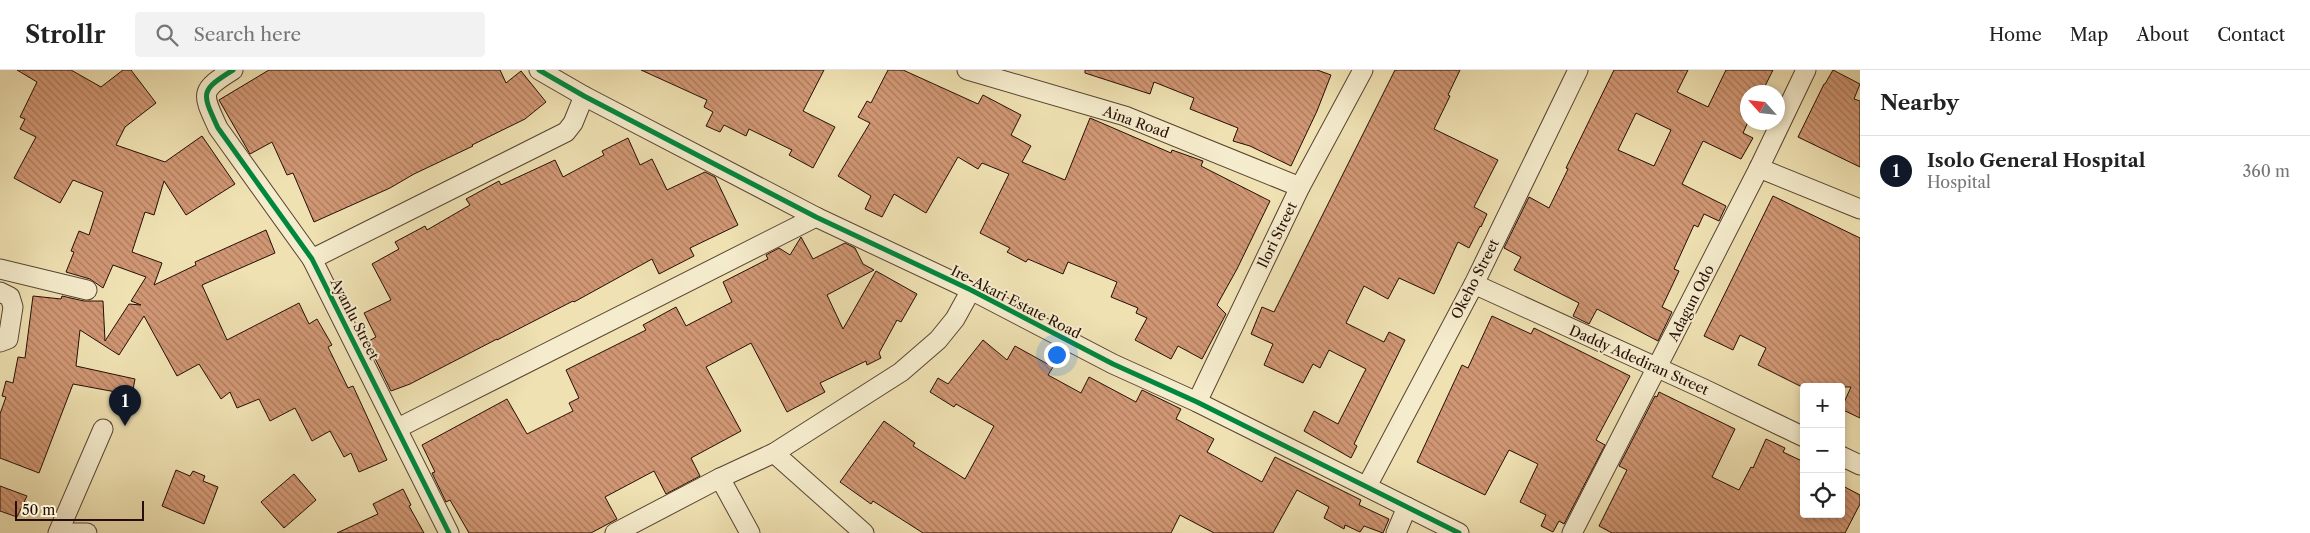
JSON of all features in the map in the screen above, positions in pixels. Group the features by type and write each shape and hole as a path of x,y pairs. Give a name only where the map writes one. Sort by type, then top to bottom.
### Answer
{"street":[{"name":"Ayanlu Street","path":"233,70 212,83 206,91 206,98 218,128 312,260 398,428 449,533"},
{"name":"Ire-Akari Estate Road","path":"539,70 584,96 816,217 971,290 1113,364 1197,402 1460,533"},
{"name":"Aina Road","path":"967,70 1125,116 1300,187"},
{"name":"Ilori Street","path":"1197,402 1300,187 1363,70"},
{"name":"Okeho Street","path":"1367,486 1474,284 1578,70"},
{"name":"Adagun Odo","path":"1572,533 1759,168 1806,70"},
{"path":"312,260 566,132 573,123 584,96"},
{"path":"1759,168 1860,209"},
{"path":"398,428 816,217"},
{"path":"0,269 87,290"},
{"name":"Daddy Adediran Street","path":"1474,284 1704,389 1800,436"},
{"path":"615,533 720,478 774,453 914,362 938,340 955,319 971,290"},
{"path":"0,292 10,297 13,307 8,339 0,342"},
{"path":"58,533 103,429"},
{"path":"774,453 864,533"},
{"path":"1845,458 1860,465"},
{"path":"720,478 750,533"},
{"path":"1396,533 1407,507"},
{"path":"73,533 87,533"}],"building":[{"path":"17,70 71,70 101,87 123,70 131,70 156,103 125,127 116,145 165,162 202,136 235,184 186,215 164,181 154,215 145,212 132,252 162,263 154,285 196,265 195,262 266,230 275,253 202,285 227,340 299,303 309,324 317,319 332,345 328,347 348,388 353,386 387,460 359,472 351,453 344,457 330,431 312,441 295,408 270,421 259,399 237,408 230,392 221,399 199,364 177,376 144,316 119,355 80,330 76,366 135,379 132,395 73,384 39,473 0,458 0,414 6,397 2,396 6,381 13,383 18,357 25,358 33,296 61,299 62,296 84,301 103,301 105,341 129,304 141,305 131,301 146,277 113,265 103,288 90,279 66,272 74,252 71,251 79,231 89,235 103,192 73,180 60,203 14,178 36,137 20,129 25,119 20,117 37,82"},
{"path":"269,70 500,70 506,83 521,71 546,102 525,119 473,146 414,174 390,188 314,222 293,173 287,175 272,142 250,154 219,100"},
{"path":"641,70 824,70 803,111 835,127 813,168 789,155 792,150 749,129 746,136 724,125 720,132 706,126 713,112 704,107 707,100"},
{"path":"888,70 903,70 978,104 983,95 1021,115 1011,135 1031,146 1022,162 1065,180 1090,118 1171,153 1172,150 1203,161 1201,166 1270,201 1217,305 1226,314 1202,359 1178,346 1171,359 1135,340 1147,318 1136,313 1138,308 1111,297 1117,282 1068,262 1063,274 1028,259 1026,262 1007,252 1010,248 980,233 1009,174 982,163 978,169 958,157 926,213 894,194 882,217 865,209 871,196 838,176 870,123 858,117 867,101 871,103"},
{"path":"1085,70 1317,70 1331,75 1317,111 1291,166 1250,146 1233,141 1238,128 1190,109 1194,98 1154,82 1150,94 1085,73"},
{"path":"1395,70 1460,70 1434,129 1498,160 1474,207 1487,214 1481,227 1469,248 1458,242 1434,294 1399,278 1388,299 1364,286 1346,323 1384,342 1389,332 1405,340 1354,444 1357,446 1351,458 1304,431 1314,411 1338,424 1366,369 1329,350 1320,368 1313,364 1303,383 1264,365 1273,344 1251,334 1262,307 1274,312"},
{"path":"1614,70 1688,70 1677,92 1708,107 1726,70 1773,70 1766,85 1740,85 1740,130 1744,130 1743,133 1753,138 1741,159 1703,141 1682,184 1726,206 1719,221 1704,214 1698,227 1694,225 1674,269 1679,271 1662,307 1672,312 1658,341 1597,309 1589,324 1573,316 1579,303 1514,270 1521,257 1504,248 1529,197 1549,208 1568,169 1566,168","holes":["1636,113 1671,130 1654,166 1618,150"]},
{"path":"1833,70 1860,84 1854,99 1860,101 1860,167 1798,137"},
{"path":"628,138 640,165 652,159 667,190 705,172 715,177 738,225 690,248 694,256 659,274 652,259 574,302 410,384 391,391 367,342 376,337 364,313 391,300 372,264 399,249 395,242 425,226 427,230 470,205 466,199 499,181 501,185 555,160 563,177 604,155 602,151"},
{"path":"1773,196 1860,238 1860,418 1845,411 1845,400 1851,387 1845,387 1845,383 1800,383 1800,386 1758,365 1766,348 1740,335 1733,350 1704,336"},
{"path":"801,237 813,259 845,243 855,248 863,264 874,270 827,295 843,329 876,271 917,294 901,322 897,320 879,353 881,358 867,365 866,361 820,383 825,392 787,412 751,343 706,367 741,431 691,458 700,476 666,494 654,471 605,497 617,519 591,533 469,533 450,500 446,502 432,473 435,472 422,445 507,399 527,434 573,411 569,403 579,398 566,370 646,330 643,325 676,307 686,326 732,302 723,282 768,259 766,255 779,248 790,255"},
{"path":"1492,316 1531,334 1534,328 1630,376 1596,440 1605,445 1564,524 1559,521 1553,532 1541,526 1546,515 1520,502 1538,464 1509,450 1485,495 1417,462 1462,365 1468,368"},
{"path":"983,340 1007,360 1015,346 1053,367 1048,375 1081,393 1089,377 1136,402 1142,390 1181,409 1176,419 1214,439 1207,452 1262,482 1275,457 1361,500 1359,505 1389,519 1383,533 1364,526 1360,532 1345,525 1344,529 1324,518 1329,507 1297,490 1273,533 1214,533 1180,515 1171,533 923,533 873,501 871,504 840,482 884,421 915,443 913,446 965,479 994,426 956,404 954,407 930,392 938,378 948,384"},
{"path":"1659,392 1735,429 1712,477 1739,490 1751,467 1753,468 1766,439 1785,448 1783,452 1800,460 1800,518 1845,518 1845,487 1860,495 1860,504 1845,533 1612,533 1599,526 1627,470 1619,466 1655,396 1657,397"},
{"path":"176,470 190,476 193,471 205,476 203,481 218,487 204,524 162,506"},
{"path":"294,474 316,500 284,528 261,502"},
{"path":"0,486 27,496 17,517 0,511"},
{"path":"403,489 411,505 409,506 424,533 337,533 378,514 373,504"}],"cycle path":[{"path":"233,70 214,83 209,88 207,94 209,107 218,128 312,259 449,533"},
{"path":"539,70 584,96 816,217 971,290 1113,364 1197,402 1459,533"}],"place":[{"name":"Isolo General Hospital","path":"125,426"}]}
